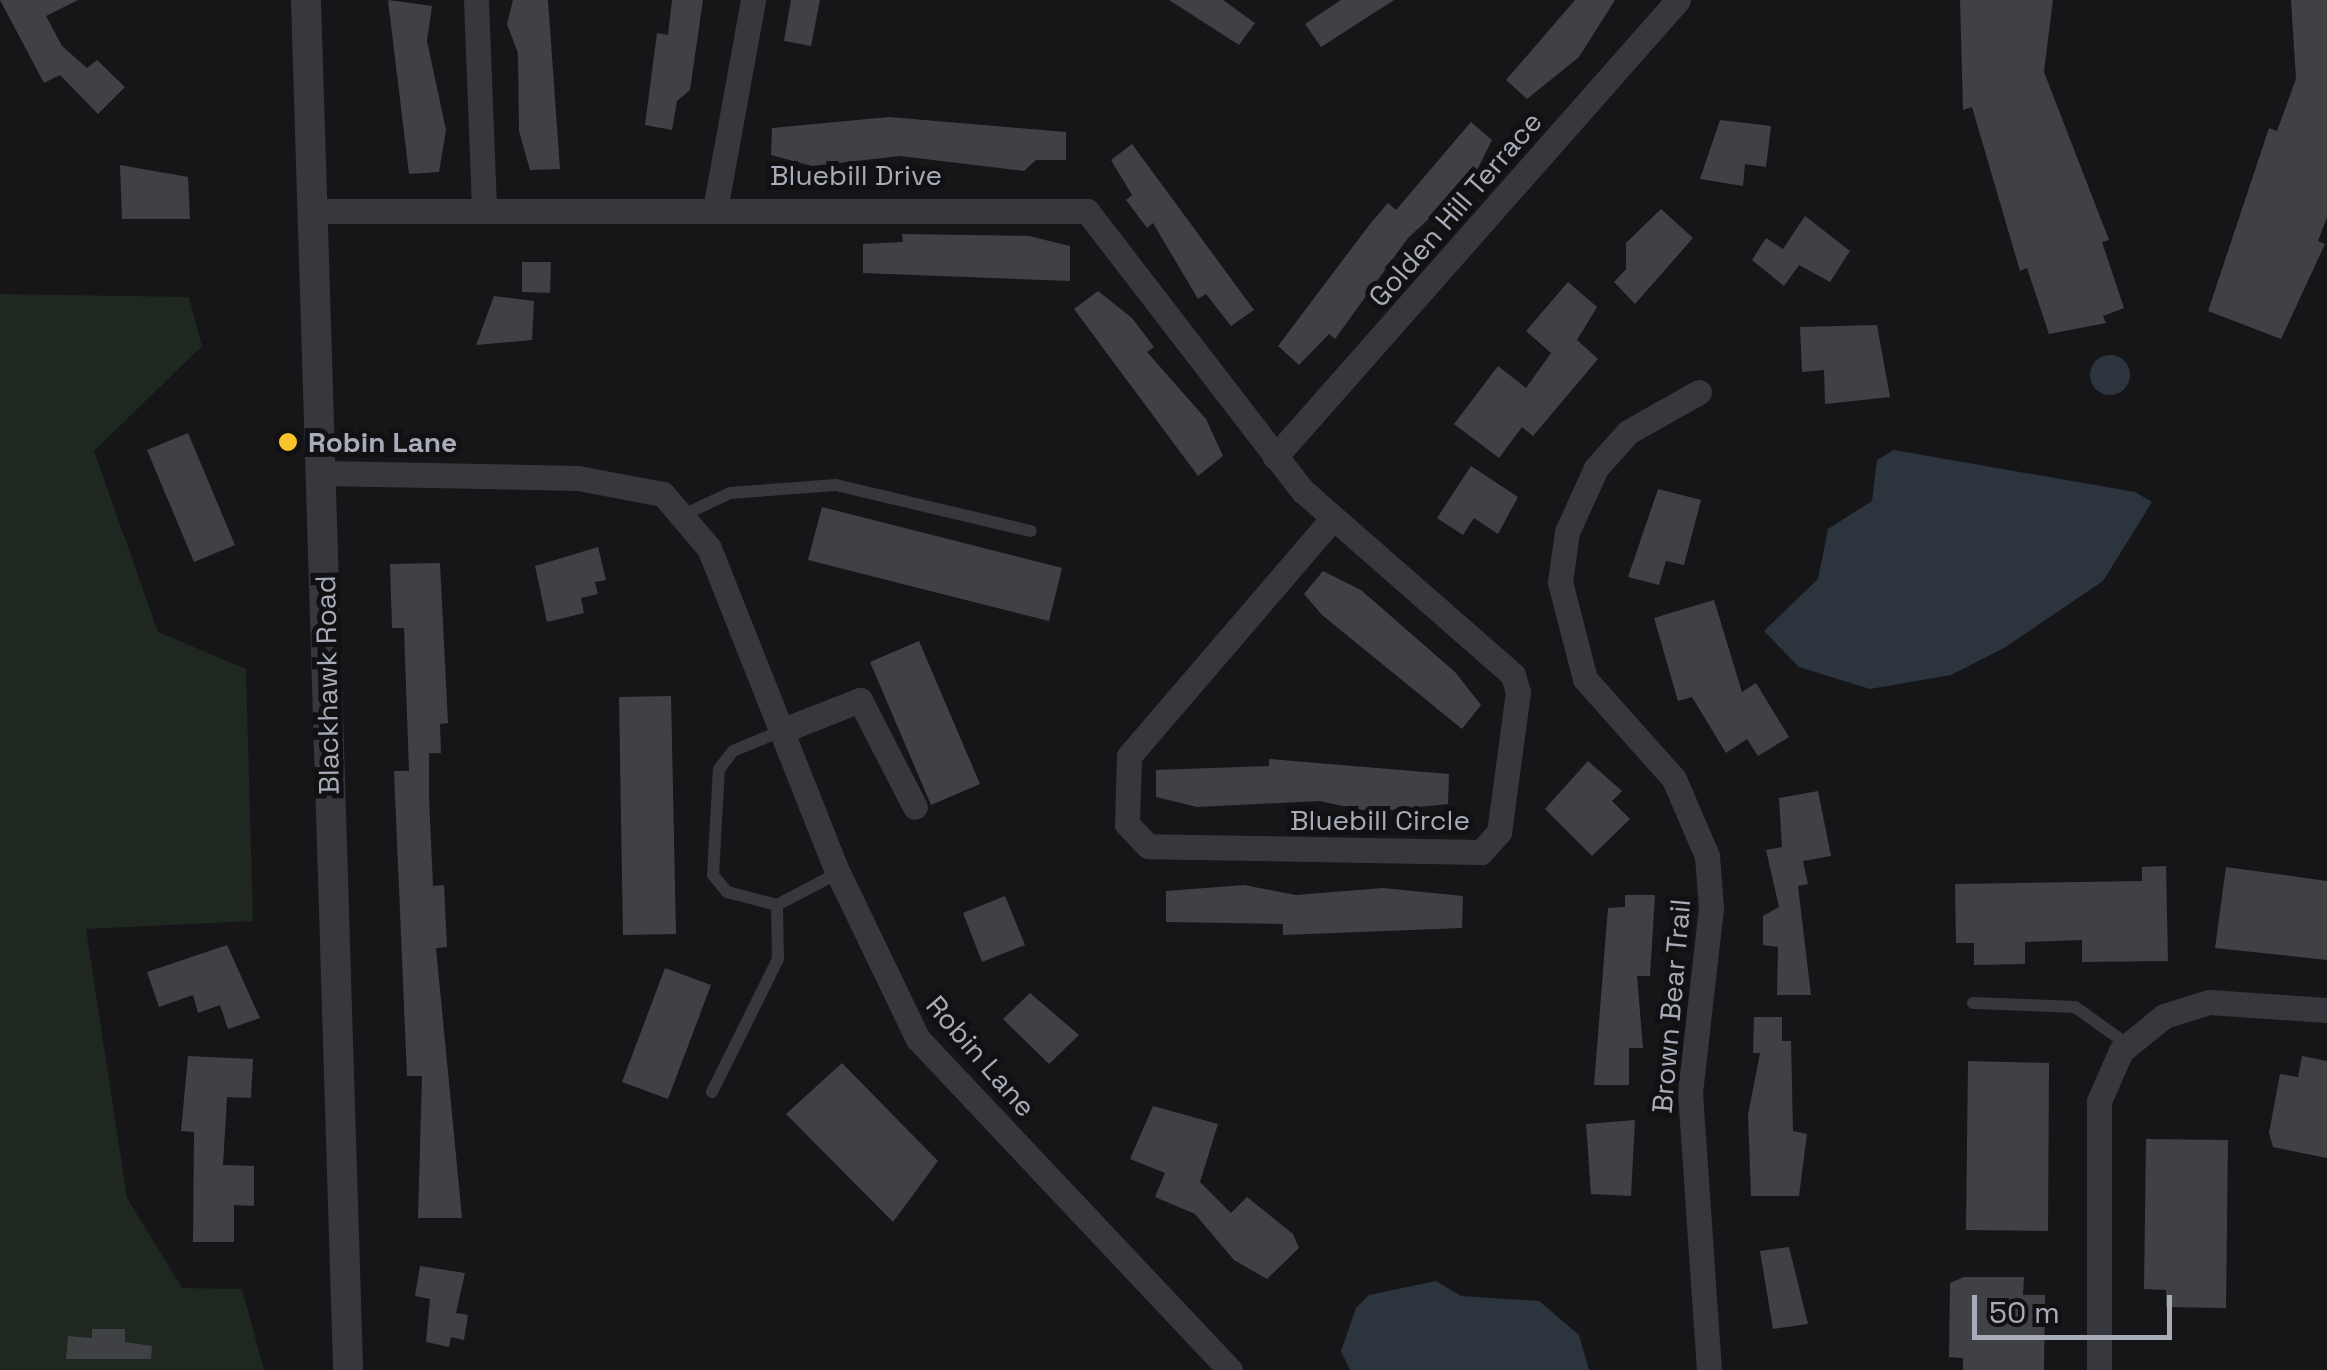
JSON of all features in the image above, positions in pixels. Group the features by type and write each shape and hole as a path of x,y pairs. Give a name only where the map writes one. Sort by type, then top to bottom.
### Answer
{"street":[{"name":"Blackhawk Road","path":"306,0 348,1370"},
{"path":"476,0 484,207"},
{"path":"716,204 752,0"},
{"name":"Golden Hill Terrace","path":"1275,458 1678,0"},
{"name":"Bluebill Drive","path":"314,211 716,204 1076,206 1101,226 1275,458"},
{"name":"Brown Bear Trail","path":"1698,392 1628,432 1596,468 1567,532 1560,582 1585,679 1674,779 1707,856 1712,908 1690,1109 1709,1370"},
{"name":"Bluebill Circle","path":"1275,458 1332,519 1517,682 1494,842 1472,853 1163,847 1132,836 1133,750 1332,519"},
{"name":"Robin Lane","path":"323,473 578,478 663,494 709,548 838,873 918,1038 1230,1370"},
{"path":"781,731 860,700 915,807"},
{"path":"2099,1370 2099,1101 2127,1044 2164,1016 2209,1002 2327,1010"}],"lane":[{"path":"681,516 730,494 836,485 1031,531"},
{"path":"781,731 733,751 719,769 714,875 727,892 777,905 838,873"},
{"path":"712,1092 778,959 777,905"},
{"path":"1974,1004 2075,1006 2127,1044"}],"shaded area":[{"path":"0,294 189,297 202,346 94,451 158,632 246,669 253,921 86,929 127,1198 182,1288 242,1289 264,1370 0,1370"},
{"path":"2110,355 2124,361 2130,375 2124,389 2110,395 2096,389 2090,375 2096,361"},
{"path":"1894,450 2135,492 2152,502 2103,581 2004,648 1951,675 1870,689 1799,667 1764,631 1818,579 1828,529 1872,501 1877,460"},
{"path":"1436,1281 1461,1296 1539,1301 1579,1335 1589,1370 1350,1370 1341,1351 1356,1308 1369,1295"}],"building":[{"path":"0,0 78,0 46,16 62,46 87,68 97,60 125,87 98,114 60,75 44,83"},
{"path":"388,0 432,6 427,41 446,130 439,172 409,174"},
{"path":"513,0 548,0 560,169 530,170 519,131 518,53 507,24"},
{"path":"672,0 703,0 690,90 677,101 672,130 645,125 657,33 668,35"},
{"path":"791,0 820,0 811,46 784,41"},
{"path":"1169,0 1223,0 1255,23 1239,45"},
{"path":"1341,0 1394,0 1321,47 1305,24"},
{"path":"1575,0 1615,0 1579,57 1527,99 1506,80"},
{"path":"1960,0 2053,0 2044,72 2109,240 2102,242 2124,308 2103,316 2106,323 2049,334 2027,268 2020,271 1972,107 1963,110"},
{"path":"2291,0 2327,0 2327,217 2318,241 2325,244 2281,339 2208,311 2269,128 2277,131 2296,79"},
{"path":"889,117 1066,132 1066,160 1036,160 1024,171 900,156 812,166 771,155 772,128"},
{"path":"1720,120 1771,126 1766,167 1745,164 1743,186 1700,179"},
{"path":"1471,122 1492,140 1473,178 1408,238 1335,339 1329,334 1299,365 1278,346 1388,203 1396,210"},
{"path":"1132,144 1254,310 1231,326 1206,294 1198,299 1153,223 1147,228 1126,200 1132,195 1111,160"},
{"path":"120,165 188,177 190,219 122,219"},
{"path":"1661,209 1693,238 1635,304 1614,282 1626,269 1626,243"},
{"path":"1805,216 1850,251 1830,282 1799,265 1784,286 1752,260 1766,238 1783,249"},
{"path":"902,234 1029,236 1070,246 1070,281 863,273 863,244 903,242"},
{"path":"522,262 551,262 550,293 522,292"},
{"path":"1568,282 1597,307 1577,340 1598,359 1533,436 1522,427 1499,458 1454,424 1498,366 1526,388 1551,353 1526,331"},
{"path":"1098,291 1132,318 1154,347 1147,352 1206,419 1223,456 1198,476 1074,309"},
{"path":"494,296 534,301 532,340 476,345"},
{"path":"1877,325 1890,397 1825,404 1824,370 1802,372 1800,327"},
{"path":"188,433 235,545 194,562 147,450"},
{"path":"1471,466 1518,497 1498,534 1474,518 1463,535 1437,518"},
{"path":"1658,489 1701,500 1684,565 1666,561 1659,585 1628,577"},
{"path":"822,507 1062,568 1049,621 808,560"},
{"path":"598,547 606,580 595,582 598,594 581,598 584,613 547,622 535,566"},
{"path":"440,563 448,723 440,724 441,753 429,753 429,797 433,886 444,885 447,947 436,948 462,1218 418,1218 422,1076 407,1076 394,771 409,771 404,628 392,628 390,564"},
{"path":"1323,571 1361,590 1455,672 1481,705 1462,729 1322,615 1304,594"},
{"path":"1714,600 1742,692 1756,683 1789,737 1758,756 1747,739 1726,753 1692,697 1678,701 1654,618"},
{"path":"919,641 980,784 931,805 870,662"},
{"path":"671,696 676,934 623,935 619,697"},
{"path":"1269,759 1449,774 1448,804 1372,812 1319,801 1197,807 1156,797 1156,770 1269,766"},
{"path":"1588,761 1622,791 1612,801 1630,819 1592,856 1545,809"},
{"path":"1818,791 1831,856 1803,861 1808,884 1798,886 1811,995 1777,995 1778,947 1763,945 1763,916 1779,907 1766,850 1782,847 1779,798"},
{"path":"2166,866 2168,961 2082,962 2082,940 2025,942 2025,964 1974,965 1974,943 1956,943 1955,884 2142,881 2142,867"},
{"path":"2226,867 2327,881 2327,960 2215,948"},
{"path":"1244,885 1296,895 1383,888 1463,896 1462,928 1283,935 1283,924 1166,922 1166,891"},
{"path":"1625,895 1655,895 1650,976 1637,976 1643,1048 1629,1048 1629,1085 1594,1085 1608,908 1625,907"},
{"path":"1005,896 1025,945 982,962 963,913"},
{"path":"227,945 260,1018 228,1029 220,1005 198,1013 193,995 159,1007 147,972"},
{"path":"665,968 711,985 668,1099 622,1082"},
{"path":"1030,993 1079,1035 1049,1064 1003,1019"},
{"path":"1754,1017 1782,1017 1782,1041 1791,1041 1793,1131 1807,1134 1799,1196 1751,1196 1748,1115 1760,1053 1753,1053"},
{"path":"188,1056 253,1059 251,1098 227,1097 223,1165 254,1166 254,1206 234,1205 234,1242 193,1242 194,1132 181,1131"},
{"path":"2302,1056 2327,1061 2327,1158 2273,1147 2269,1133 2280,1074 2298,1077"},
{"path":"1968,1061 2049,1063 2048,1231 1966,1230"},
{"path":"842,1063 938,1161 893,1222 786,1114"},
{"path":"1153,1106 1218,1124 1200,1182 1231,1213 1247,1197 1293,1234 1299,1248 1267,1279 1234,1260 1195,1214 1155,1197 1165,1173 1130,1159"},
{"path":"1635,1120 1631,1196 1591,1194 1586,1124"},
{"path":"2146,1139 2228,1140 2226,1308 2166,1307 2166,1290 2144,1289"},
{"path":"1789,1247 1808,1324 1773,1329 1760,1251"},
{"path":"420,1266 465,1273 456,1313 468,1315 464,1340 451,1337 449,1347 426,1342 430,1299 415,1296"},
{"path":"1964,1277 2024,1277 2023,1295 2045,1295 2044,1370 1963,1370 1963,1358 1949,1357 1950,1283"},
{"path":"92,1329 125,1329 125,1342 152,1346 151,1359 66,1359 68,1336 92,1338"}],"place":[{"name":"Robin Lane","path":"288,442"}]}
